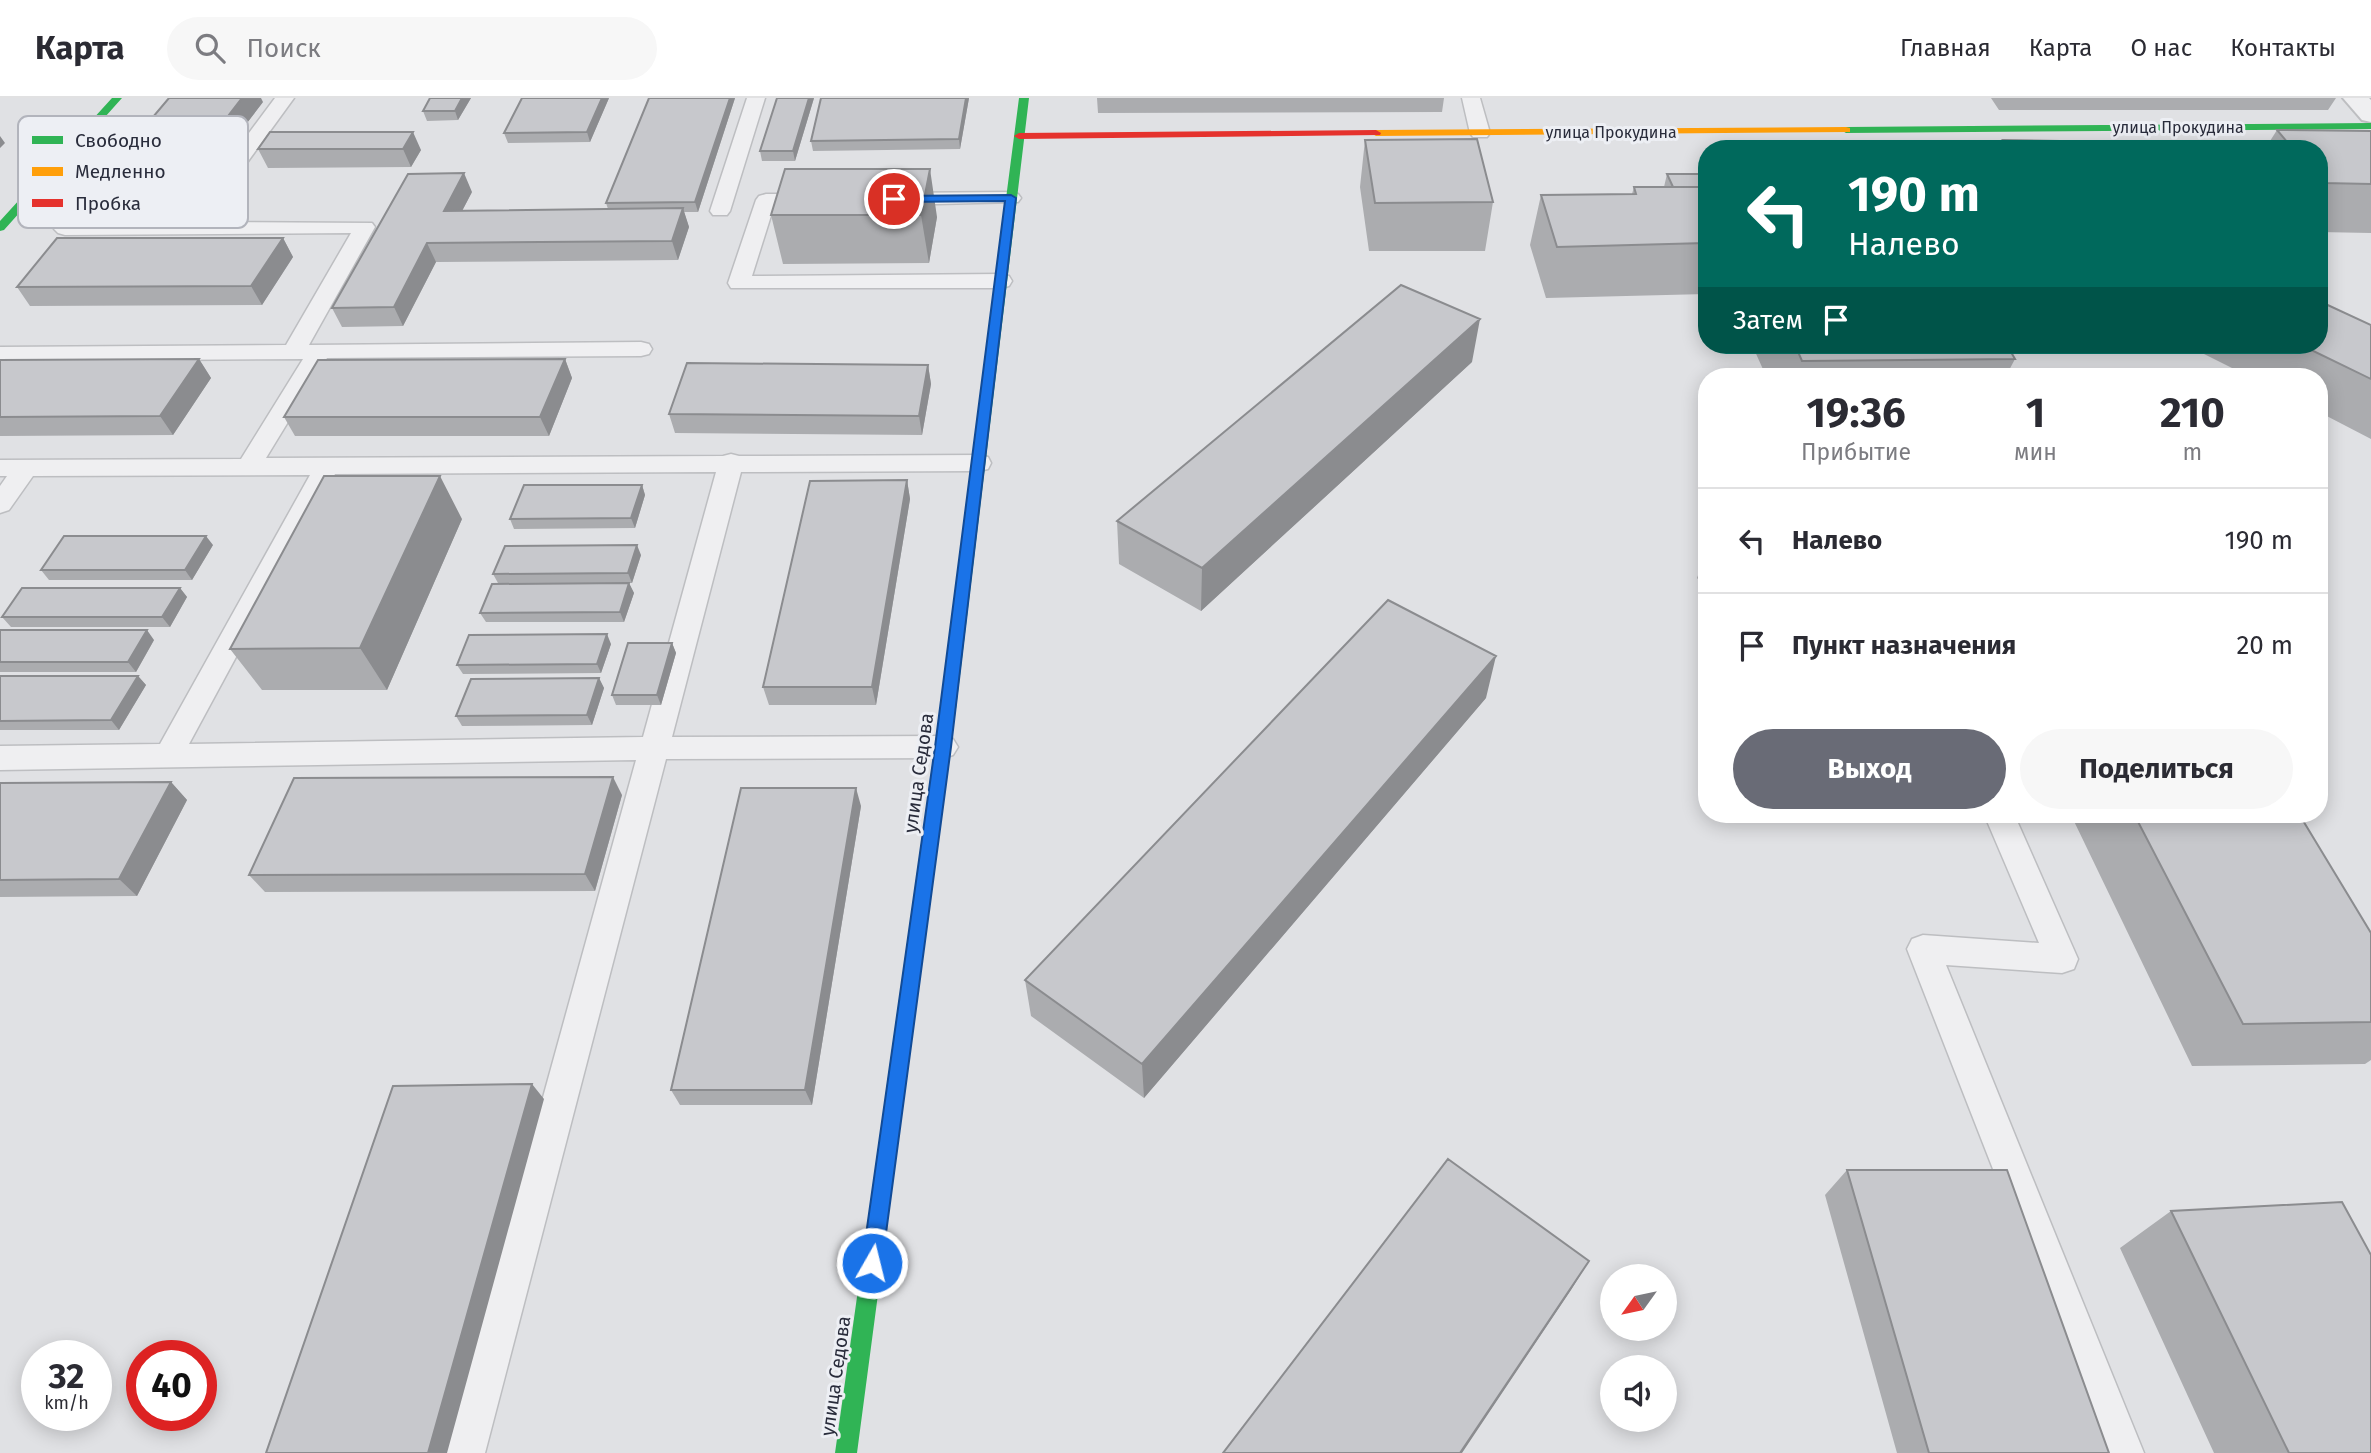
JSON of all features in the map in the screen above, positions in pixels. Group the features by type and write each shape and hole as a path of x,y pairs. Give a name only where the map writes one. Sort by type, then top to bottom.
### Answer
{"street":[{"path":"101,116 117,98"},
{"name":"улица Седова","path":"846,1453 943,747 1024,98"},
{"path":"2355,98 2371,115"},
{"name":"улица Прокудина","path":"1018,136 2371,126"},
{"path":"0,228 18,208"}],"lane":[{"path":"248,148 285,98"},
{"path":"720,211 756,98"},
{"path":"1471,98 1480,132"},
{"path":"875,199 1011,198"},
{"path":"834,200 766,200 739,283 1001,281"},
{"path":"248,228 365,227 293,352"},
{"path":"65,229 189,228"},
{"path":"0,354 641,349"},
{"path":"248,467 319,352"},
{"path":"465,1453 732,462"},
{"path":"0,468 732,462 979,463"},
{"path":"168,756 327,466"},
{"path":"0,504 26,468"},
{"path":"0,758 654,748 943,747"},
{"path":"2003,823 2063,959 1923,949 2124,1453"}],"building":[{"path":"169,98 242,98 228,116 154,116"},
{"path":"430,98 462,98 455,111 423,111"},
{"path":"522,98 602,98 587,132 504,133"},
{"path":"649,98 730,98 695,202 606,203"},
{"path":"777,98 809,98 793,151 760,151"},
{"path":"821,98 966,98 959,139 811,141"},
{"path":"2277,130 2371,131 2371,184 2328,183 2328,140 2285,140"},
{"path":"270,132 413,132 403,149 258,149"},
{"path":"1477,139 1493,202 1375,203 1365,140"},
{"path":"785,169 930,169 921,215 771,215"},
{"path":"464,173 444,211 683,208 672,241 427,243 394,307 332,308 408,174"},
{"path":"1667,174 1698,174 1698,187 1673,187"},
{"path":"1634,187 1698,187 1698,243 1557,247 1541,195 1636,194"},
{"path":"57,238 283,238 251,286 17,287"},
{"path":"1401,285 1480,319 1202,568 1117,521"},
{"path":"2328,305 2371,325 2371,379 2320,354 2328,354"},
{"path":"1799,354 2012,354 2015,359 1802,361"},
{"path":"199,359 160,416 0,417 0,360"},
{"path":"565,359 540,417 284,417 318,360"},
{"path":"687,363 928,365 919,416 669,414"},
{"path":"324,476 440,476 360,648 230,649"},
{"path":"907,480 872,687 763,687 810,481"},
{"path":"524,485 642,485 631,518 510,519"},
{"path":"64,536 206,536 185,570 41,570"},
{"path":"637,545 628,573 493,574 505,546"},
{"path":"629,583 620,612 480,613 492,584"},
{"path":"22,588 180,588 162,617 2,617"},
{"path":"1388,600 1496,656 1142,1064 1025,980"},
{"path":"0,630 147,630 128,662 0,662"},
{"path":"607,634 597,664 457,665 469,635"},
{"path":"628,643 672,643 657,695 612,695"},
{"path":"0,676 138,676 111,720 0,721"},
{"path":"599,678 587,715 456,716 471,679"},
{"path":"613,777 585,874 249,875 294,778"},
{"path":"171,782 119,879 0,880 0,783"},
{"path":"741,788 856,788 805,1090 671,1090"},
{"path":"2139,823 2304,823 2371,933 2371,1022 2243,1024"},
{"path":"532,1084 428,1453 266,1453 393,1086"},
{"path":"1448,1159 1589,1261 1460,1453 1223,1453"},
{"path":"1847,1170 2007,1170 2109,1453 1929,1453"},
{"path":"2342,1202 2371,1255 2371,1453 2289,1453 2171,1211"}],"traffic: fast":[{"path":"101,116 117,98"},
{"path":"948,709 1024,98"},
{"path":"1846,130 2371,126"},
{"path":"0,228 18,208"},
{"path":"846,1453 908,999"}],"traffic: slow":[{"path":"1376,133 1846,130"},
{"path":"908,999 948,709"}],"traffic: jam":[{"path":"1019,136 1376,133"}],"route":[{"path":"872,1263 943,747 1011,198 894,199"}]}
